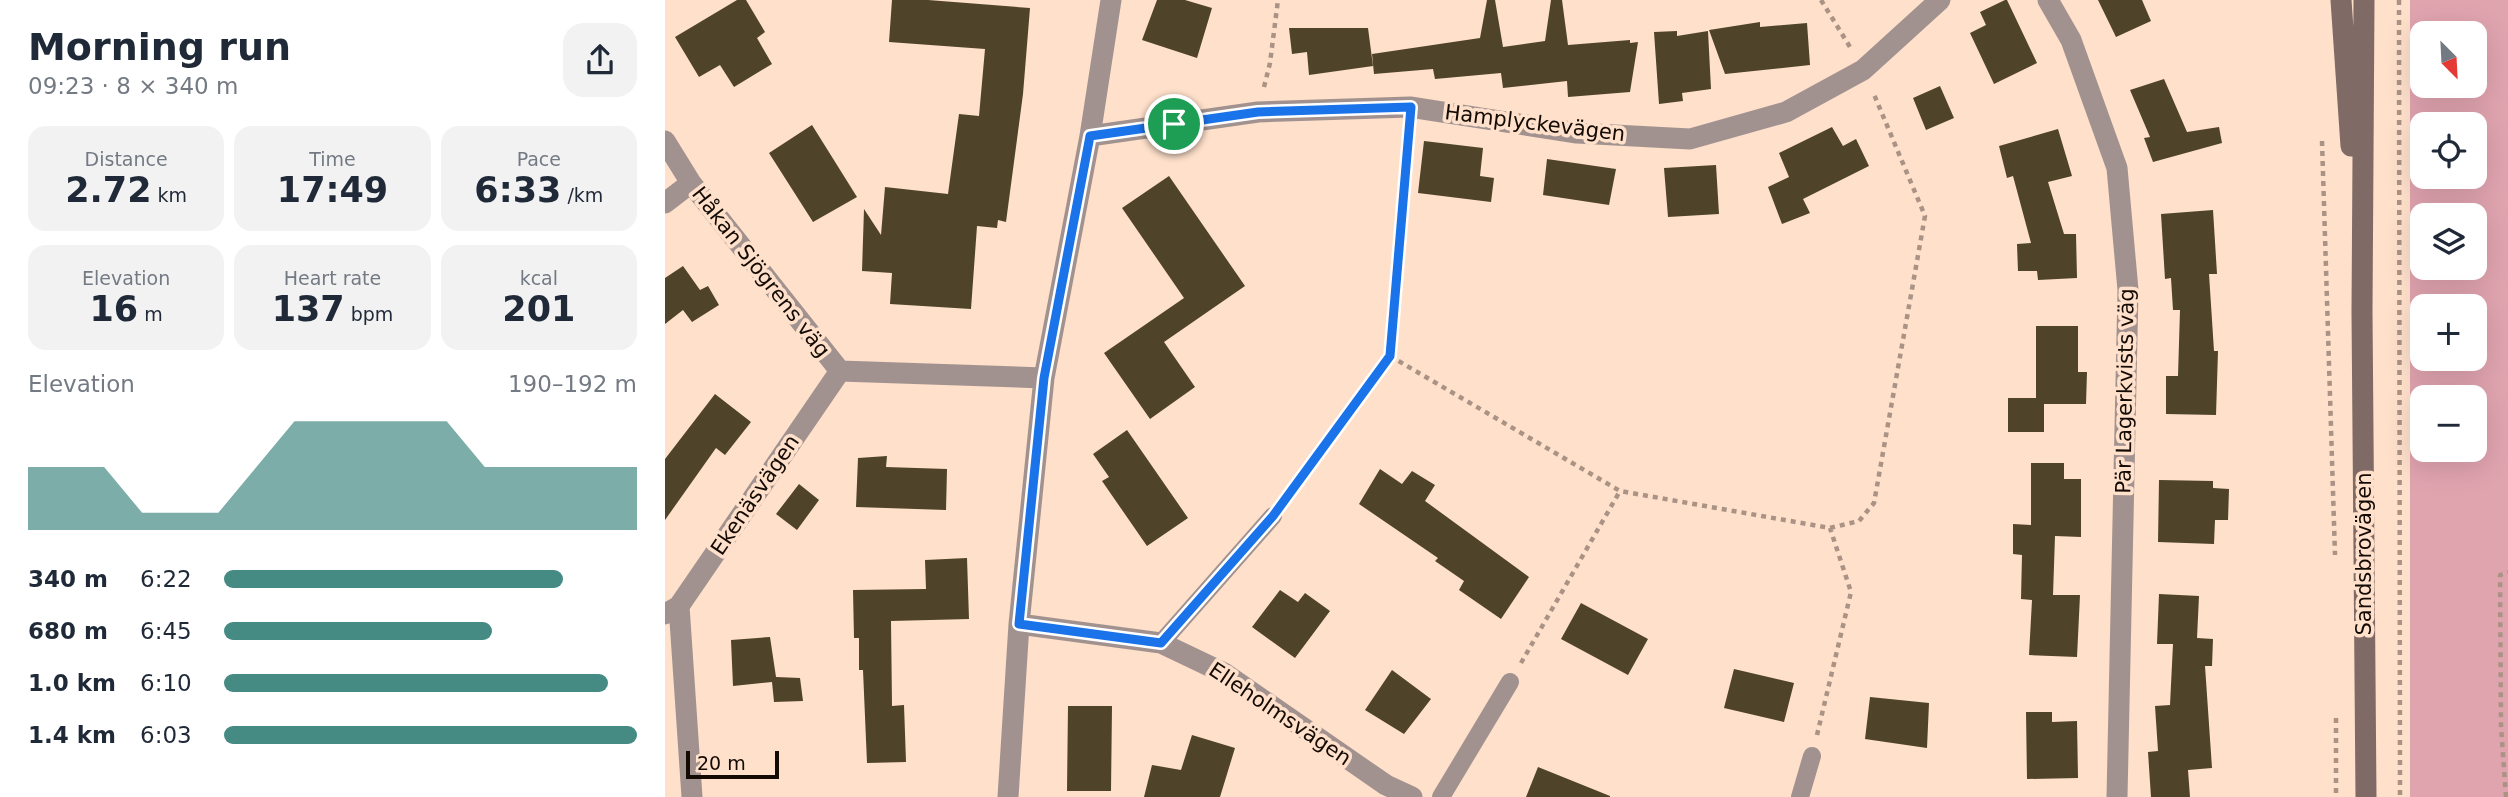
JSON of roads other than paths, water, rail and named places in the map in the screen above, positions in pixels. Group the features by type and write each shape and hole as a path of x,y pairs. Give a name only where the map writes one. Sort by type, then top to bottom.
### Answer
{"main road":[{"name":"Sandsbrovägen","path":"2341,0 2362,312"},
{"name":"Sandsbrovägen","path":"2364,0 2362,312 2366,797"}],"street":[{"path":"1008,797 1019,624 1044,378 1090,136 1111,0"},
{"name":"Hamplyckevägen","path":"1090,136 1258,112 1411,107 1577,133 1690,139 1786,112 1863,70 1940,0"},
{"name":"Pär Lagerkvists väg","path":"2048,0 2071,40 2117,168 2128,290 2117,797"},
{"name":"Håkan Sjögrens väg","path":"665,141 691,183 840,371 1044,378"},
{"path":"665,202 691,183"},
{"name":"Ekenäsvägen","path":"672,610 840,371"},
{"path":"672,610 692,797"},
{"name":"Elleholmsvägen","path":"1019,624 1161,643 1224,673 1399,795"}],"lane":[{"path":"1161,643 1273,516"},
{"path":"1441,797 1510,682"},
{"path":"1800,797 1812,756"}]}
